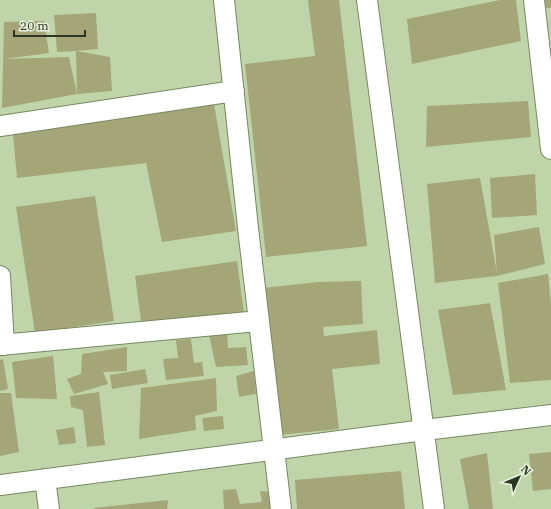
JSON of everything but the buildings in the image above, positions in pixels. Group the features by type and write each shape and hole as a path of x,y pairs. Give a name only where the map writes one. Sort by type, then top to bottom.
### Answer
{"street":[{"path":"224,0 281,509"},
{"path":"367,0 434,509"},
{"path":"534,0 547,71 551,149"},
{"path":"0,126 234,91"},
{"path":"0,276 2,345 259,321"},
{"path":"0,485 551,415"},
{"path":"45,479 49,509"}]}
